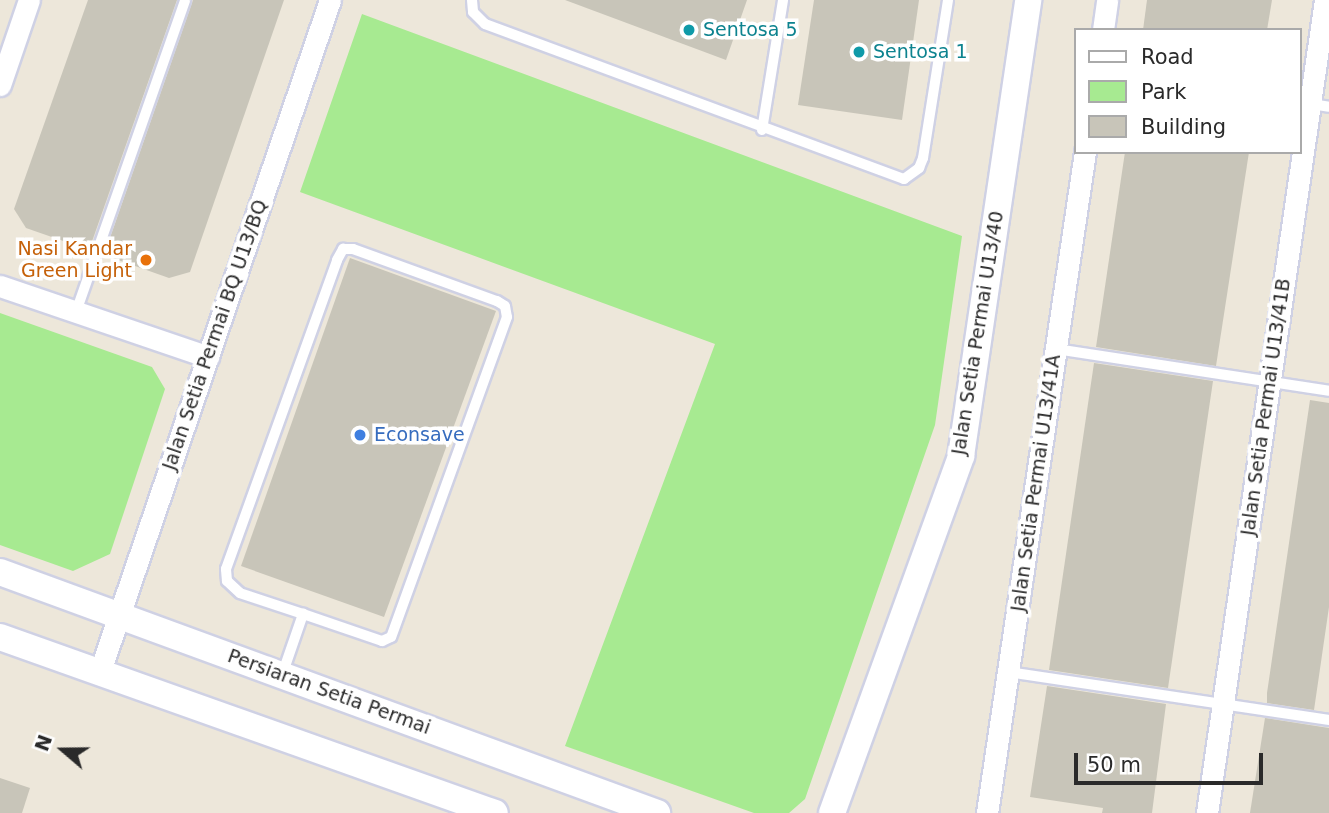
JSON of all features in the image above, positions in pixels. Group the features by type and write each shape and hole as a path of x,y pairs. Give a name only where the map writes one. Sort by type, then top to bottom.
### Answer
{"street":[{"path":"0,85 29,0"},
{"name":"Jalan Setia Permai BQ U13/BQ","path":"100,671 330,0"},
{"name":"Jalan Setia Permai U13/40","path":"832,813 961,456 1028,0"},
{"path":"1103,28 1107,0"},
{"name":"Jalan Setia Permai U13/41B","path":"1207,813 1313,104 1325,0"},
{"name":"Jalan Setia Permai U13/41A","path":"987,813 1085,154"},
{"path":"0,286 208,357"},
{"name":"Persiaran Setia Permai","path":"0,572 657,813"},
{"path":"0,637 495,813"}],"lane":[{"path":"76,312 185,0"},
{"path":"472,0 473,12 485,24 896,179 912,175 923,158 948,0"},
{"path":"762,130 783,0"},
{"path":"343,249 353,249 497,301 505,306 507,317 391,637 382,641 303,614 240,593 228,582 226,569 337,260 343,249"},
{"path":"1056,349 1329,391"},
{"path":"282,675 303,614"},
{"path":"1008,672 1329,720"}],"green space":[{"path":"362,14 962,236 935,425 805,799 789,813 754,813 565,746 715,344 300,192"},
{"path":"0,313 152,367 165,389 110,554 73,571 0,545"}],"building":[{"path":"88,0 177,0 89,250 26,228 14,209"},
{"path":"193,0 284,0 190,272 169,278 104,255"},
{"name":"Sentosa 5","path":"565,0 747,0 726,60"},
{"name":"Sentosa 1","path":"814,0 919,0 902,120 798,105"},
{"path":"1147,0 1272,0 1267,28 1143,28"},
{"path":"1125,154 1249,154 1216,366 1096,347"},
{"path":"350,258 496,311 384,617 241,566"},
{"path":"1094,363 1213,381 1168,688 1049,670"},
{"path":"1310,400 1329,403 1329,607 1314,710 1267,703"},
{"path":"1047,686 1166,704 1152,813 1102,813 1103,808 1030,797"},
{"path":"1265,718 1329,728 1329,813 1250,813"},
{"path":"0,778 30,788 22,813 0,813"}],"place":[{"name":"Sentosa 5","path":"689,30"},
{"name":"Sentosa 1","path":"859,52"},
{"name":"Nasi Kandar Green Light","path":"146,260"},
{"name":"Econsave","path":"360,435"}]}
